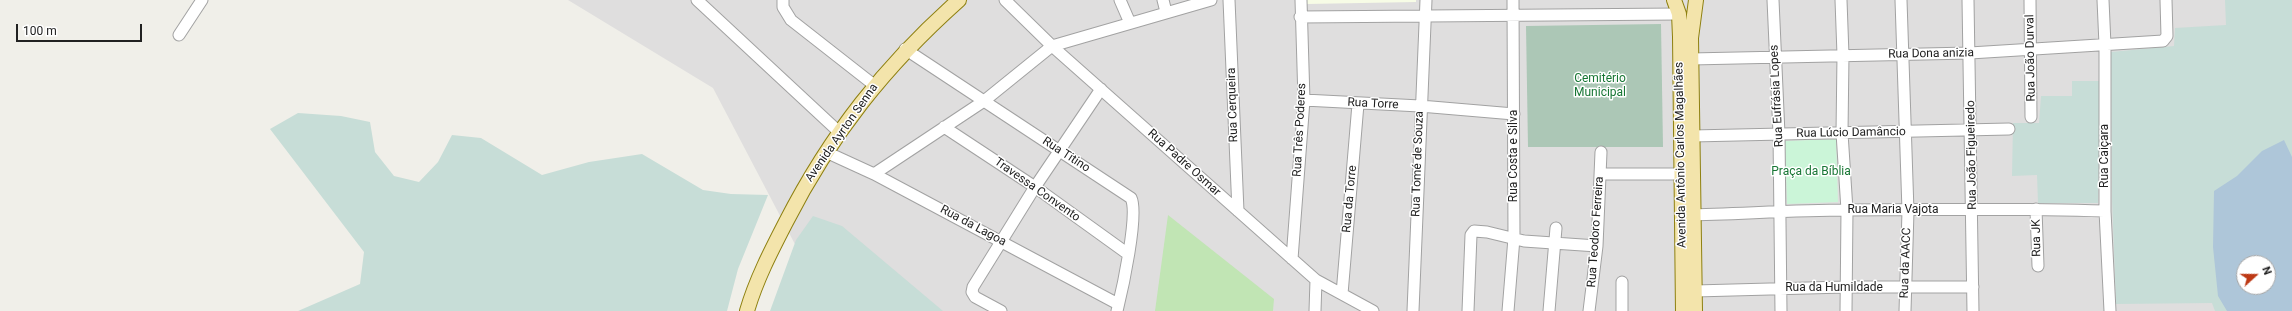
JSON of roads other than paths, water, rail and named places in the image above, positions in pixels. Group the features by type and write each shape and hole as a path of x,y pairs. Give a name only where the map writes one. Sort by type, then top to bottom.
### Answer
{"main road":[{"name":"Avenida Ayrton Senna","path":"747,311 753,291 779,234 839,132 874,85 905,49 960,0"},
{"name":"Avenida Antônio Carlos Magalhães","path":"1674,0 1679,14 1682,174 1695,290 1695,311"},
{"name":"Avenida Antônio Carlos Magalhães","path":"1683,311 1692,136 1692,19 1696,0"}],"street":[{"path":"179,35 202,0"},
{"path":"697,0 839,132"},
{"path":"782,0 783,7 791,20 874,85"},
{"name":"Rua Padre Osmar","path":"1005,0 1052,46 1316,280 1373,311"},
{"path":"1120,0 1130,23"},
{"path":"1163,0 1166,12"},
{"path":"874,174 984,101 1052,46 1211,0"},
{"name":"Rua Cerqueira","path":"1229,0 1238,211"},
{"name":"Rua Três Poderes","path":"1292,259 1304,100 1300,0"},
{"name":"Rua Tomé de Souza","path":"1413,311 1420,106 1426,0"},
{"name":"Rua Costa e Silva","path":"1508,311 1514,238 1513,0"},
{"name":"Rua Eufrásia Lopes","path":"1774,0 1774,57 1779,134 1781,212 1781,311"},
{"path":"1841,0 1844,55 1842,133 1847,210 1846,311"},
{"name":"Rua da AACC","path":"1901,0 1908,211 1904,288 1905,311"},
{"name":"Rua João Figueiredo","path":"1968,0 1972,130 1973,311"},
{"name":"Rua João Durval","path":"2030,0 2032,117"},
{"name":"Rua Caiçara","path":"2103,0 2105,45 2105,211 2110,311"},
{"name":"Rua Dona anizia","path":"1691,59 1970,53 2163,41 2167,36 2166,0"},
{"path":"1300,17 1426,18 1513,15 1679,14"},
{"name":"Rua Titino","path":"905,49 1131,198 1134,209 1128,254 1117,308"},
{"path":"1001,311 975,297 972,292 972,287 1035,188 1101,89"},
{"name":"Rua Torre","path":"1304,100 1358,104 1420,106 1514,114"},
{"name":"Rua da Torre","path":"1342,294 1358,104"},
{"name":"Travessa Convento","path":"944,127 1035,188 1128,254"},
{"name":"Rua Lúcio Damâncio","path":"1692,136 2009,129"},
{"name":"Rua da Lagoa","path":"826,152 874,174 1002,241 1117,308"},
{"name":"Rua Teodoro Ferreira","path":"1589,311 1597,246 1601,152"},
{"path":"1601,174 1682,174"},
{"name":"Rua Maria Vajota","path":"1687,215 1847,210 1908,211 1973,208 2105,211"},
{"name":"Rua JK","path":"2036,209 2038,266"},
{"path":"1549,311 1556,228"},
{"path":"1468,311 1472,233 1477,230 1514,238 1555,244 1597,246"},
{"path":"1315,311 1316,280"},
{"path":"1622,282 1622,311"},
{"name":"Rua da Humildade","path":"1695,290 1846,287 1973,288"}],"park label":[{"name":"Cemitério Municipal","path":"1600,86"},
{"name":"Praça da Bíblia","path":"1811,172"}]}
